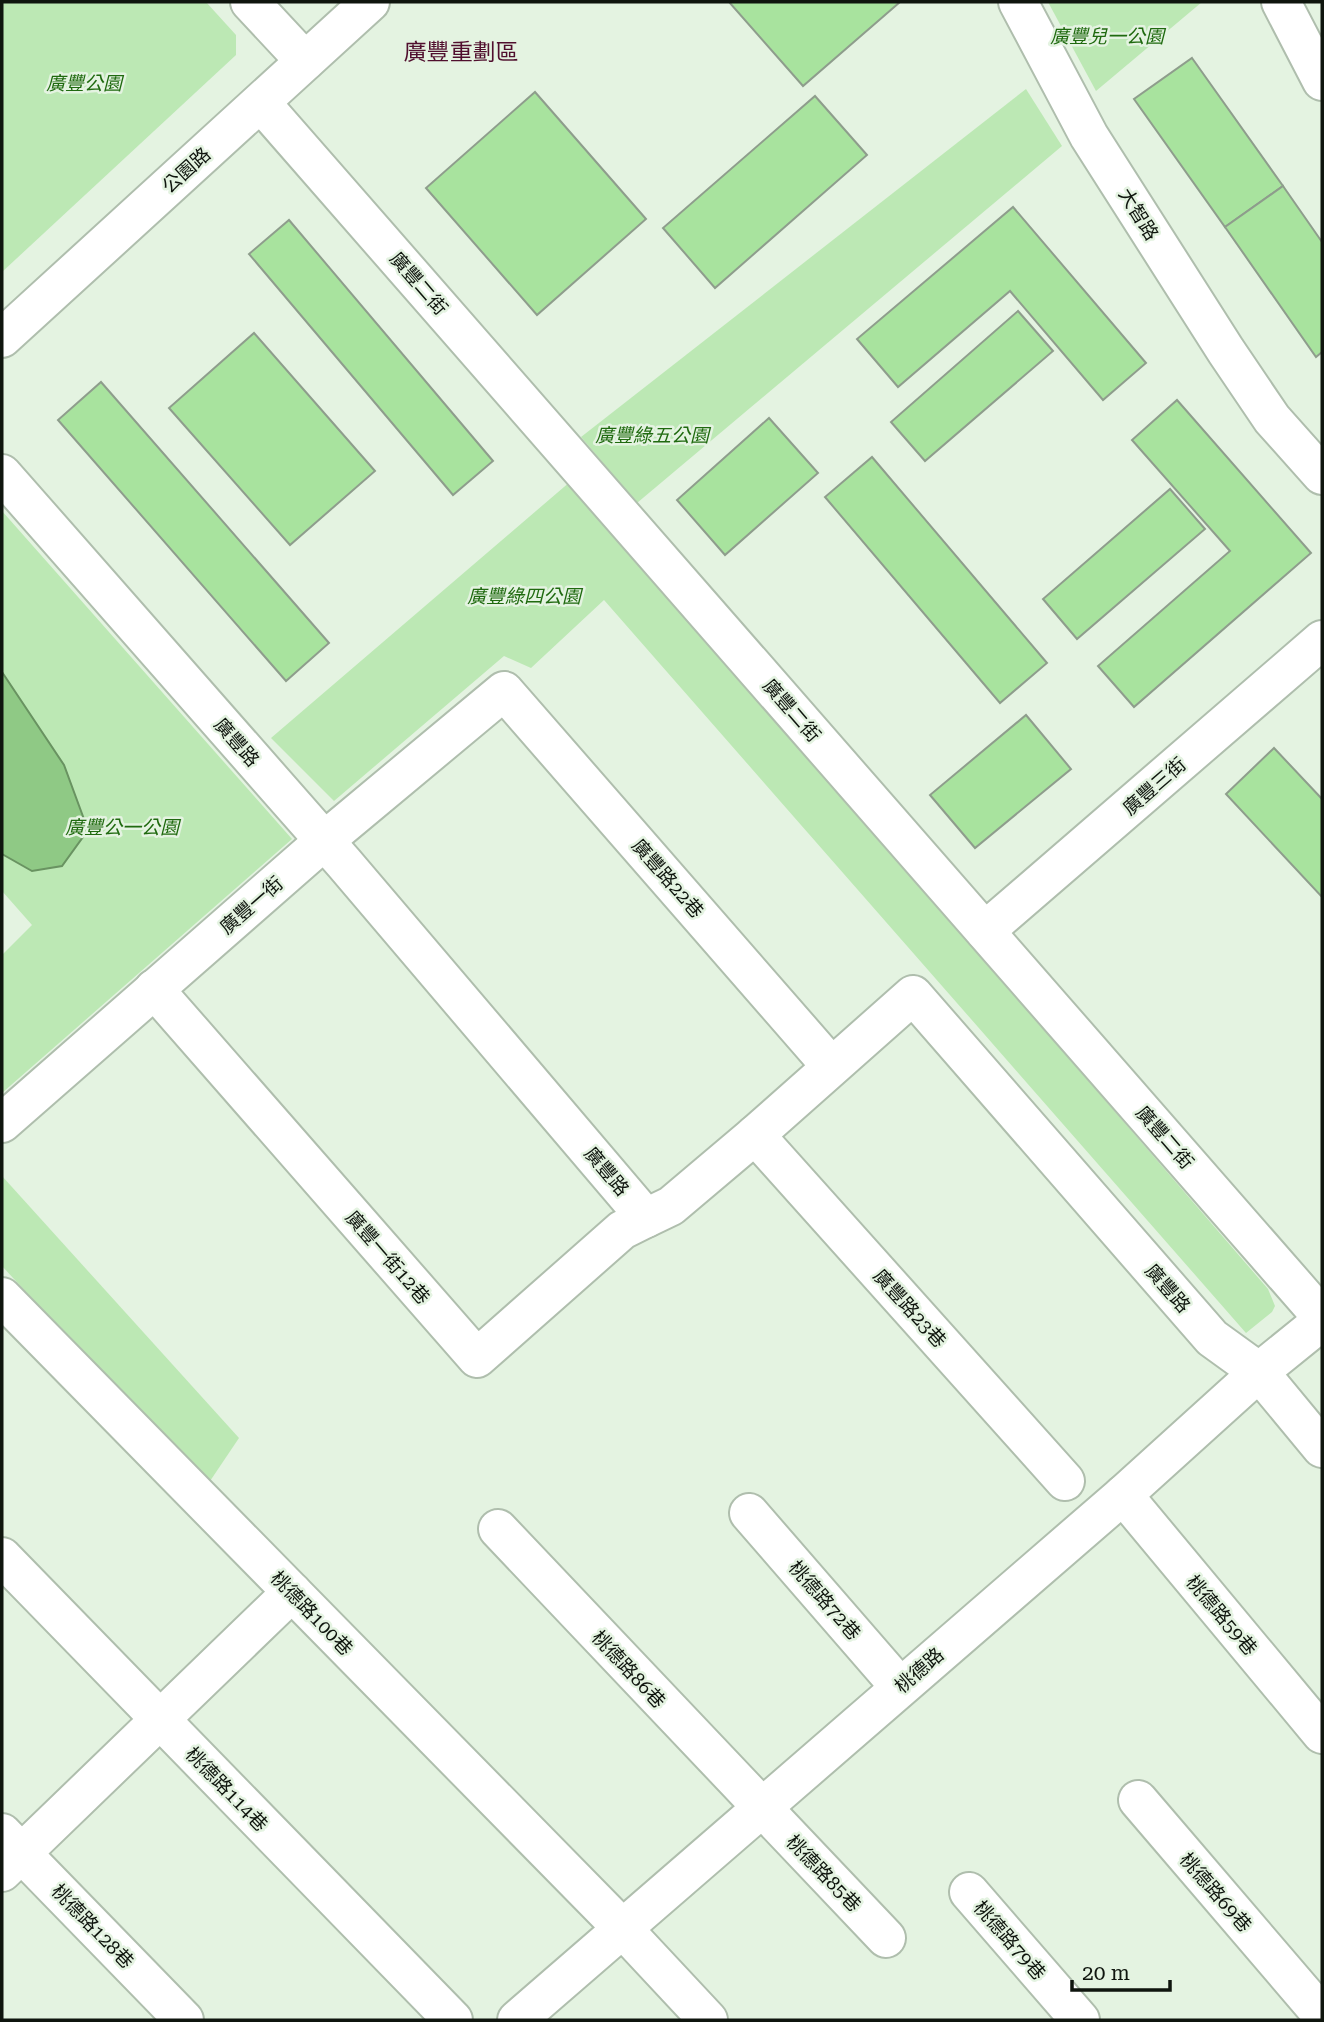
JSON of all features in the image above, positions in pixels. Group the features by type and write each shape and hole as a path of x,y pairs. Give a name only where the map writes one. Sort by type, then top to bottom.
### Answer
{"street":[{"path":"250,2 305,61"},
{"name":"公園路","path":"2,338 370,2"},
{"name":"大智路","path":"1017,2 1089,136 1226,351 1272,419 1322,475"},
{"path":"1281,2 1322,81"},
{"name":"廣豐二街","path":"261,103 1322,1319"},
{"name":"廣豐路","path":"2,474 324,841 646,1218 671,1206 913,995 1212,1338 1259,1372"},
{"name":"廣豐三街","path":"985,931 1322,640"},
{"name":"廣豐一街","path":"2,1123 324,841 504,691"},
{"name":"廣豐路22巷","path":"504,691 831,1066"},
{"name":"廣豐一街12巷","path":"154,989 477,1359 622,1230 646,1218"},
{"name":"廣豐路23巷","path":"755,1135 1065,1481"},
{"name":"桃德路100巷","path":"2,1297 623,1929 708,2020"},
{"name":"桃德路","path":"517,2020 1322,1319"},
{"path":"1259,1372 1322,1448"},
{"name":"桃德路59巷","path":"1123,1495 1322,1734"},
{"name":"桃德路72巷","path":"749,1513 900,1687"},
{"name":"桃德路86巷","path":"498,1530 761,1808"},
{"name":"桃德路114巷","path":"2,1557 453,2020"},
{"path":"8,1852 161,1721 292,1592"},
{"name":"桃德路69巷","path":"1138,1800 1322,2015"},
{"name":"桃德路85巷","path":"761,1808 886,1938"},
{"name":"桃德路128巷","path":"8,1852 184,2020"},
{"name":"桃德路79巷","path":"969,1892 1080,2020"}],"green space":[{"name":"廣豐公園","path":"2,2 206,2 236,35 236,55 2,272"},
{"name":"廣豐兒一公園","path":"1048,2 1202,2 1096,91"},
{"name":"廣豐綠五公園","path":"1026,89 1062,146 637,503 581,437"},
{"name":"廣豐綠四公園","path":"571,481 1268,1289 1275,1306 1272,1312 1246,1333 604,600 531,668 504,656 334,801 271,738"},
{"name":"廣豐公一公園","path":"2,511 292,839 2,1093 2,955 32,925 2,891"},
{"path":"2,1176 239,1438 206,1487 2,1266"}],"shaded area":[{"path":"2,672 64,765 88,830 62,866 32,871 2,854"}],"building":[{"path":"729,2 900,2 803,86"},
{"path":"1192,58 1283,186 1225,227 1134,99"},
{"path":"535,92 646,219 537,315 426,188"},
{"path":"815,96 867,155 715,288 663,228"},
{"path":"1283,186 1322,242 1322,352 1316,357 1225,227"},
{"path":"1013,207 1146,363 1103,400 1010,291 898,387 857,339"},
{"path":"289,220 493,461 453,495 249,254"},
{"path":"1018,311 1053,351 925,461 891,422"},
{"path":"254,333 375,471 290,545 169,408"},
{"path":"101,382 329,643 286,681 58,420"},
{"path":"1177,400 1311,553 1134,707 1098,666 1230,551 1132,440"},
{"path":"769,418 818,473 725,555 677,500"},
{"path":"872,457 1047,663 1000,703 825,497"},
{"path":"1170,489 1205,529 1077,639 1043,599"},
{"path":"1026,715 1071,769 975,848 930,795"},
{"path":"1274,748 1322,799 1322,897 1226,794"}],"district":[{"name":"廣豐重劃區","path":"461,52"}]}
